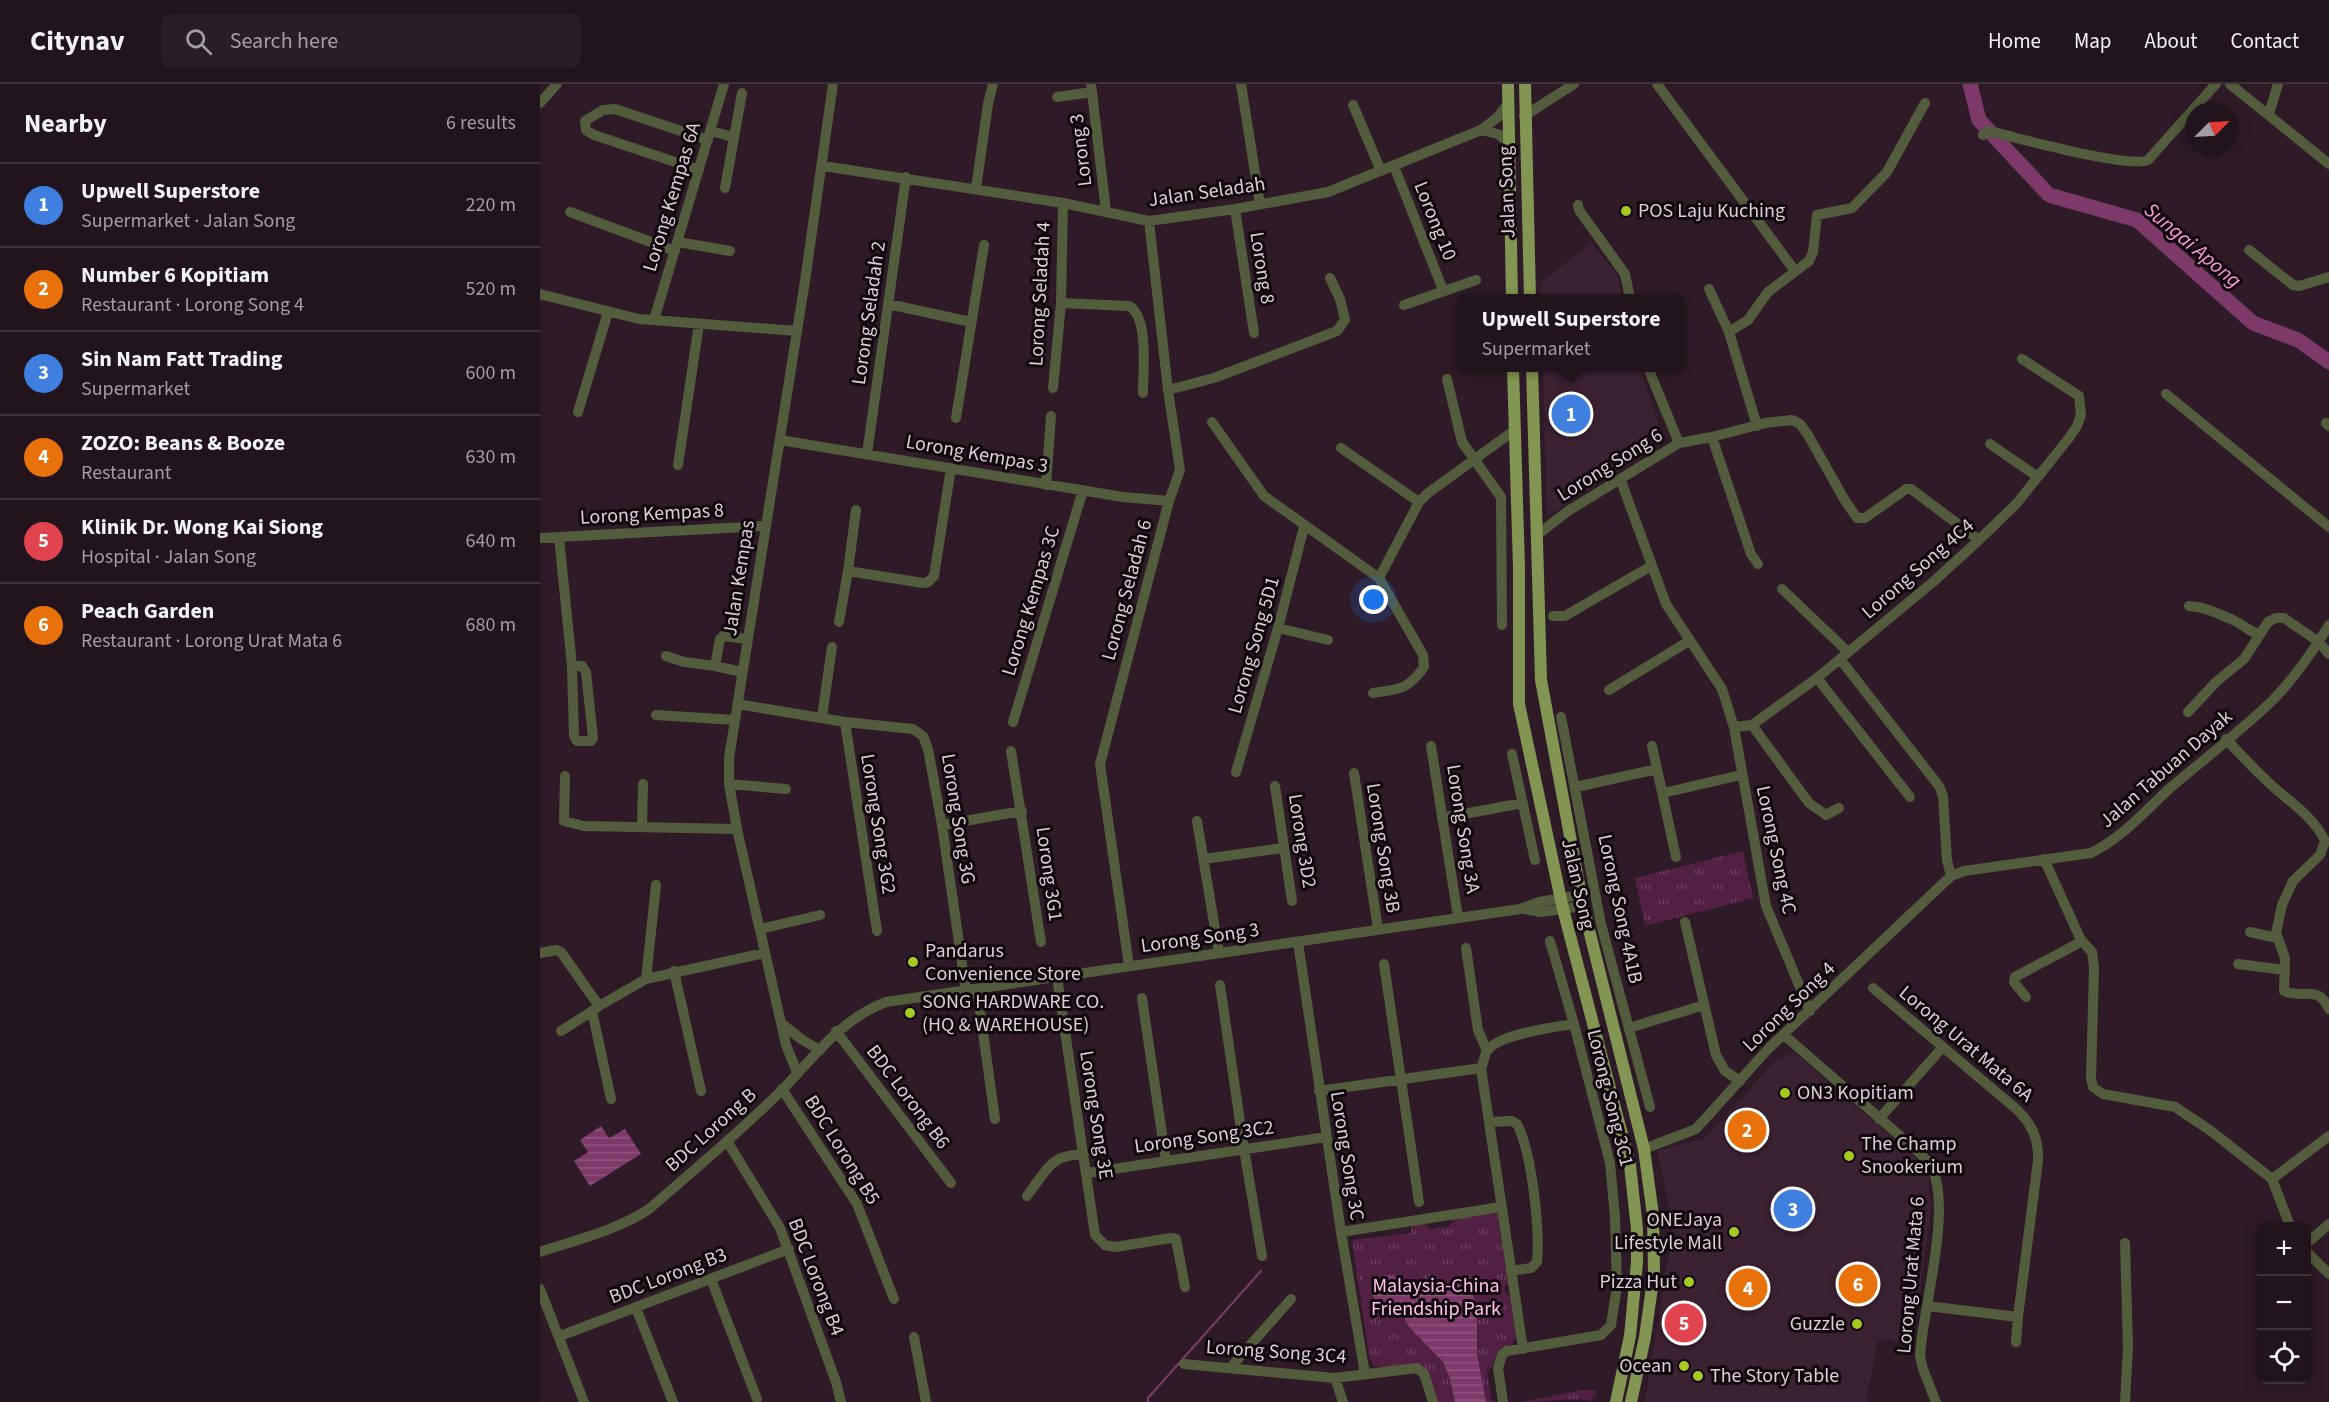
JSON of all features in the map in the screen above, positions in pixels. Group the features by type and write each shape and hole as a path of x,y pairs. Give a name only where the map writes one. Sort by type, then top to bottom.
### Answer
{"main road":[{"name":"Jalan Song","path":"1508,84 1512,294"},
{"name":"Jalan Song","path":"1525,84 1530,294"},
{"name":"Jalan Song","path":"1513,372 1519,568 1519,704 1562,903 1630,1165 1637,1229 1637,1262 1630,1336 1616,1402"},
{"name":"Jalan Song","path":"1532,372 1541,680 1582,900 1644,1149 1653,1215 1654,1273 1645,1337 1631,1402"},
{"path":"1515,430 1525,427 1533,414"},
{"path":"1519,568 1527,546 1537,536"}],"street":[{"path":"540,103 557,84"},
{"name":"Lorong Kempas 6A","path":"654,320 724,84"},
{"path":"976,188 993,84"},
{"path":"1241,84 1260,204"},
{"path":"1524,116 1574,84"},
{"path":"1657,84 1795,271"},
{"path":"1986,133 2107,158 2142,162 2148,160 2216,84"},
{"path":"2230,84 2329,164"},
{"path":"2269,114 2278,84"},
{"name":"Jalan Kempas","path":"797,1072 786,1045 736,829 729,784 729,758 797,331 822,166 831,85"},
{"path":"1057,97 1092,88"},
{"name":"Lorong 3","path":"1092,88 1106,211"},
{"path":"725,188 742,93"},
{"name":"Jalan Seladah","path":"822,166 1063,202 1149,221 1235,209 1328,192 1481,130 1498,117 1509,102"},
{"path":"1729,332 1748,320 1768,292 1809,261 1813,252 1817,216 1822,213 1852,208 1887,172 1925,103"},
{"path":"1353,105 1381,171"},
{"path":"699,170 594,135 586,130 585,122 603,110 615,109 709,136 733,137"},
{"path":"1481,130 1498,134 1508,142"},
{"name":"Lorong 10","path":"1394,166 1443,290"},
{"name":"Lorong Seladah 2","path":"867,454 906,177"},
{"name":"Lorong Seladah 4","path":"1053,388 1061,303 1063,202"},
{"path":"1578,205 1579,210 1625,274 1629,294"},
{"name":"Lorong 8","path":"1235,209 1254,333"},
{"path":"570,212 676,247 730,251"},
{"name":"Lorong Seladah 6","path":"1129,966 1100,764 1169,501 1180,470 1168,390 1149,221"},
{"path":"956,418 984,245"},
{"path":"2249,250 2293,285 2299,286 2329,277"},
{"path":"1168,390 1214,378 1337,331 1345,320 1340,299 1330,278"},
{"path":"1404,305 1476,280"},
{"path":"1709,289 1729,332 1757,426"},
{"path":"540,294 608,312 654,320 797,331"},
{"path":"1061,303 1129,306 1136,310 1142,323 1143,393"},
{"path":"888,304 971,322"},
{"path":"578,412 608,312"},
{"path":"678,465 699,324"},
{"name":"Lorong Song 4C4","path":"1734,727 1752,725 1844,656 1933,582 1979,540 2017,503 2038,477 2077,426 2081,415 2079,396 2022,359"},
{"path":"1650,372 1679,443"},
{"path":"1447,379 1462,442 1501,497 1502,625"},
{"path":"2166,394 2329,527"},
{"path":"1046,485 1051,416"},
{"name":"Lorong Song 6","path":"1537,536 1568,512 1679,443 1778,421 1792,420 1800,424 1814,445 1857,518 1865,518 1906,489 1911,489 1979,540"},
{"path":"1212,422 1264,496 1304,527 1379,578 1423,655 1424,667 1405,688 1373,693"},
{"path":"1379,578 1419,502 1515,430"},
{"path":"1712,437 1751,554 1758,564"},
{"name":"Lorong Kempas 3","path":"780,440 1046,485 1123,497 1169,501"},
{"path":"1990,444 2038,477"},
{"path":"1341,448 1419,502"},
{"path":"848,571 923,583 931,579 936,571 951,468"},
{"name":"Lorong Song 4C","path":"1621,481 1666,604 1725,696 1734,727 1766,906 1810,1011"},
{"name":"Lorong Kempas 3C","path":"1013,722 1083,490"},
{"path":"839,622 856,510"},
{"name":"Lorong Kempas 8","path":"540,538 766,526"},
{"name":"Lorong Song 5D1","path":"1236,772 1278,628 1304,527"},
{"path":"559,537 572,666 574,736 577,741 591,741 593,738 586,672 582,666 572,666"},
{"path":"1553,616 1566,616 1651,566"},
{"path":"1782,589 1844,656 1939,786 1943,796 1947,860 1951,876"},
{"path":"2189,606 2210,608 2217,615 2235,621 2244,629 2260,634"},
{"path":"2188,712 2216,682 2244,659 2268,622 2280,617 2319,642 2329,654"},
{"name":"Jalan Tabuan Dayak","path":"1951,876 1964,871 2091,853 2107,845 2274,699 2329,626"},
{"path":"1278,628 1328,640"},
{"path":"715,666 720,639 723,636 747,639"},
{"path":"1609,690 1689,641"},
{"path":"822,717 832,647"},
{"path":"666,656 684,662 742,672"},
{"path":"1817,678 1910,797"},
{"name":"Lorong Song 3G","path":"738,704 845,722 913,729 923,736 928,749 995,1119"},
{"path":"656,715 735,720"},
{"name":"Lorong Song 4A1B","path":"1561,717 1601,924 1650,1107"},
{"name":"Lorong Song 3G2","path":"845,722 877,931"},
{"path":"1752,725 1809,803 1826,815 1839,808"},
{"path":"2226,739 2267,782 2318,829 2327,841 2320,855 2293,881 2287,890 2282,904 2277,938 2285,958 2284,991 2317,994 2323,998 2329,1009"},
{"name":"Lorong Song 3A","path":"1431,746 1458,918"},
{"path":"1652,746 1676,857"},
{"name":"Lorong 3G1","path":"1011,751 1041,942"},
{"path":"1512,754 1535,860"},
{"path":"1576,787 1657,769"},
{"name":"Lorong Song 3B","path":"1354,773 1378,929"},
{"path":"1663,793 1742,775"},
{"path":"565,776 564,821 583,826 736,829"},
{"path":"642,827 643,784"},
{"path":"729,784 786,789"},
{"name":"Lorong 3D2","path":"1275,786 1292,901"},
{"path":"1442,818 1523,803"},
{"name":"Lorong 3G1","path":"942,825 1022,811"},
{"path":"1197,821 1219,952"},
{"path":"1203,859 1283,848"},
{"path":"2044,859 2080,940 2092,952 2094,968 2091,1078 2093,1087 2103,1095 2168,1105 2185,1114 2272,1179 2288,1222"},
{"name":"Lorong Song 4","path":"1644,1149 1692,1132 1784,1035 1951,876"},
{"path":"646,979 656,885"},
{"name":"Lorong Song 3","path":"886,1002 1520,909 1539,902 1562,903 1582,900"},
{"path":"759,929 820,915"},
{"path":"1685,922 1720,1065 1740,1081"},
{"path":"2250,932 2277,938"},
{"path":"2026,997 2014,982 2015,977 2077,944 2080,940"},
{"path":"1550,941 1574,1024"},
{"name":"Lorong Song 3C","path":"1298,942 1326,1137 1365,1374"},
{"path":"1466,948 1478,1029 1487,1051 1481,1068 1523,1348 1507,1351 1499,1361 1503,1402"},
{"path":"540,953 556,950 561,952 596,1008 611,1099"},
{"path":"561,1031 646,979 765,953"},
{"path":"1384,964 1419,1202"},
{"path":"2238,964 2285,970"},
{"path":"675,971 701,1091"},
{"name":"Lorong Song 3E","path":"1057,977 1095,1235 1106,1245 1114,1247 1176,1239 1185,1287"},
{"path":"1220,985 1262,1256"},
{"name":"Lorong Urat Mata 6A","path":"1873,988 2024,1116 2037,1140 2038,1161 2016,1342"},
{"path":"1142,999 1166,1161"},
{"name":"BDC Lorong B","path":"540,1252 640,1215 727,1141 782,1089 836,1031 871,1008 886,1002"},
{"path":"1629,1028 1704,1005"},
{"path":"781,1023 820,1050"},
{"name":"Lorong Song 3C1","path":"1487,1051 1497,1043 1521,1034 1574,1024 1610,1163 1615,1217 1617,1286 1611,1325 1607,1331 1593,1337 1523,1348"},
{"name":"BDC Lorong B6","path":"836,1031 951,1183"},
{"name":"Lorong Urat Mata 6","path":"1784,1035 1924,1157 1934,1173 1939,1212 1920,1356 1936,1402"},
{"path":"1879,1119 1942,1048"},
{"path":"1319,1091 1481,1068"},
{"name":"BDC Lorong B5","path":"782,1089 857,1204 894,1299"},
{"path":"1490,1122 1512,1121 1517,1124 1532,1185 1538,1262 1531,1268 1511,1271"},
{"path":"2272,1179 2329,1136"},
{"name":"Lorong Song 3C2","path":"1087,1173 1326,1137"},
{"name":"BDC Lorong B4","path":"727,1141 780,1228 836,1382 841,1402"},
{"path":"1027,1196 1056,1159 1069,1154 1084,1155"},
{"path":"1341,1232 1502,1207"},
{"path":"2311,1240 2329,1224"},
{"path":"2125,1402 2128,1347 2126,1243"},
{"name":"BDC Lorong B3","path":"560,1336 789,1249"},
{"path":"2311,1255 2329,1274"},
{"path":"711,1279 757,1399"},
{"path":"540,1289 584,1402"},
{"path":"1230,1368 1291,1299"},
{"path":"1927,1306 2018,1317"},
{"path":"636,1308 673,1402"},
{"path":"914,1337 926,1402"},
{"name":"Lorong Song 3C4","path":"1184,1364 1335,1378 1417,1368 1424,1374 1433,1402"},
{"path":"1335,1378 1343,1402"}],"shaded area":[{"path":"1591,242 1617,274 1621,294 1541,294 1541,283"},
{"path":"1543,372 1641,372 1662,436 1656,447 1547,516"},
{"path":"1794,1052 1928,1168 1931,1212 1912,1343 1878,1338 1866,1402 1645,1402 1673,1225 1657,1151 1705,1138 1776,1060"},
{"path":"601,1126 609,1138 625,1129 641,1154 590,1186 574,1161 588,1152 580,1140"},
{"path":"1385,1275 1395,1276 1406,1284 1412,1283 1425,1288 1467,1281 1477,1305 1477,1354 1486,1402 1455,1402 1450,1378 1443,1362 1410,1328 1405,1320 1402,1305 1395,1306 1383,1315 1379,1310 1373,1294 1376,1284"}],"green space":[{"path":"1743,851 1753,898 1645,926 1635,878"},
{"name":"Malaysia-China Friendship Park","path":"1497,1213 1508,1284 1504,1287 1505,1293 1510,1296 1516,1338 1507,1349 1496,1354 1492,1368 1487,1370 1491,1399 1496,1402 1437,1402 1427,1374 1374,1366 1369,1356 1352,1240 1411,1233 1411,1226 1424,1223 1430,1229 1450,1226 1455,1219"},
{"path":"1581,1390 1596,1390 1595,1398 1589,1397 1593,1401 1522,1402"}],"waterway":[{"name":"Sungai Apong","path":"1970,84 1979,120 2049,195 2137,220 2253,323 2298,340 2329,362"},
{"path":"1148,1402 1148,1398 1261,1271"}],"place":[{"name":"POS Laju Kuching","path":"1626,211"},
{"name":"Upwell Superstore","path":"1571,414"},
{"name":"Pandarus Convenience Store","path":"913,962"},
{"name":"SONG HARDWARE CO. (HQ & WAREHOUSE)","path":"910,1013"},
{"name":"ON3 Kopitiam","path":"1785,1093"},
{"name":"Number 6 Kopitiam","path":"1747,1130"},
{"name":"The Champ Snookerium","path":"1849,1156"},
{"name":"Sin Nam Fatt Trading","path":"1793,1209"},
{"name":"ONEJaya Lifestyle Mall","path":"1734,1232"},
{"name":"Pizza Hut","path":"1689,1282"},
{"name":"Peach Garden","path":"1858,1284"},
{"name":"ZOZO: Beans & Booze","path":"1748,1288"},
{"name":"Klinik Dr. Wong Kai Siong","path":"1684,1323"},
{"name":"Guzzle","path":"1857,1324"},
{"name":"Ocean","path":"1684,1366"},
{"name":"The Story Table","path":"1698,1376"}]}
